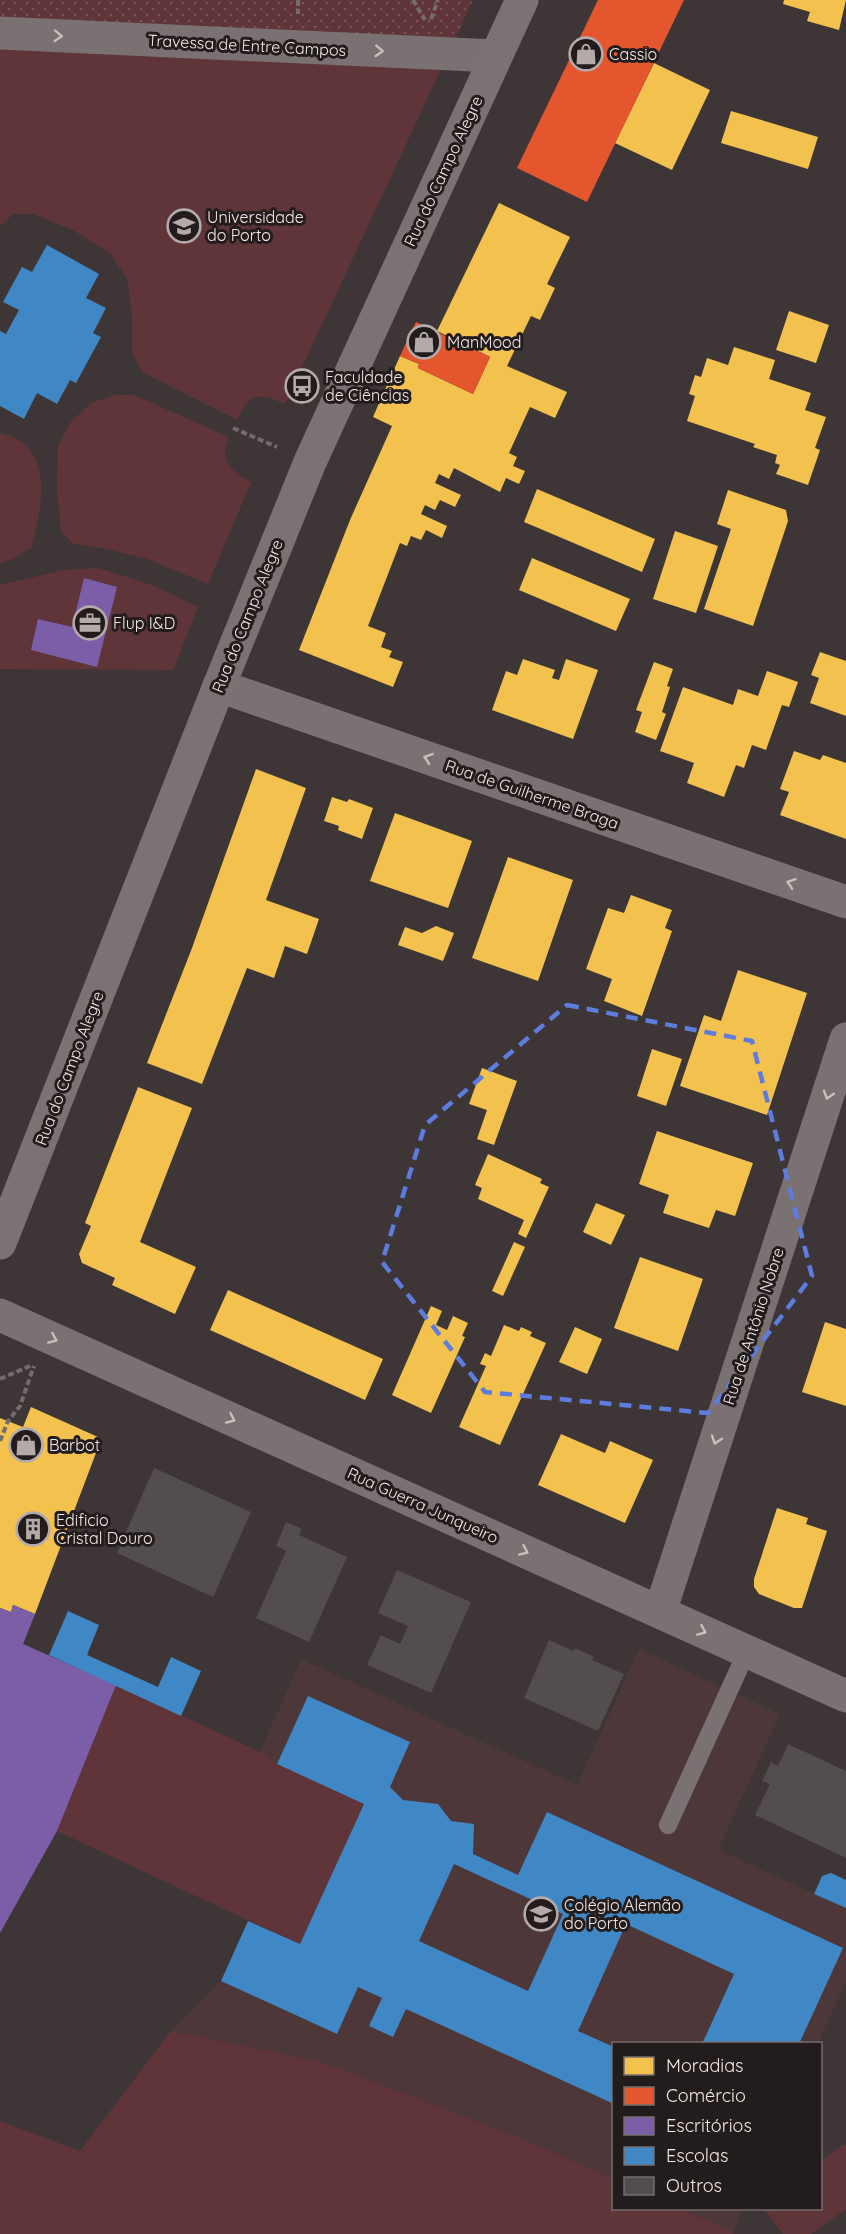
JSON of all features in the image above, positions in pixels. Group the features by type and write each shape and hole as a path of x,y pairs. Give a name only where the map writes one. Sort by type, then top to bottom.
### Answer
{"main road":[{"name":"Rua do Campo Alegre","path":"0,1243 310,462 522,0"}],"street":[{"name":"Travessa de Entre Campos","path":"0,33 495,56"},
{"name":"Rua de Guilherme Braga","path":"219,687 846,902"},
{"name":"Rua de António Nobre","path":"660,1612 846,1039"},
{"name":"Rua Guerra Junqueiro","path":"0,1315 846,1696"}],"lane":[{"path":"668,1825 747,1651"}],"path":[{"path":"413,0 428,28 438,0"},
{"path":"233,428 277,447"},
{"path":"0,1379 35,1364 20,1406 8,1421 0,1441"}],"highlighted area":[{"path":"567,1005 752,1041 812,1276 708,1413 485,1392 382,1262 425,1125"}],"shaded area":[{"path":"0,0 473,0 455,39 0,22"},
{"path":"0,48 441,69 285,404 262,396 256,397 246,404 237,420 142,372 132,353 132,316 127,279 110,253 73,230 33,214 13,214 0,226"},
{"path":"115,395 134,395 229,437 225,453 226,459 233,470 251,482 208,584 147,559 103,548 73,544 61,531 57,489 58,446 70,423 91,403"},
{"path":"0,433 18,440 30,450 41,480 41,497 31,548 13,559 0,563"},
{"path":"98,568 152,585 198,607 173,670 0,669 0,585 64,570"},
{"name":"Colégio Alemão do Porto","path":"639,1649 780,1714 718,1850 846,1908 846,1982 818,2042 612,2042 612,2179 530,2142 322,2062 171,2031 221,1981 248,1921 57,1831 116,1685 260,1752 301,1659 577,1785"},
{"path":"116,1685 260,1752 277,1764 364,1804 300,1944 57,1831"},
{"path":"171,2031 322,2062 530,2142 612,2179 612,2210 683,2210 733,2232 733,2234 0,2234 0,2121 80,2151"},
{"path":"844,2144 846,2146 846,2209 811,2234 783,2234 765,2210 822,2210 822,2160"},
{"path":"683,2210 743,2210 733,2232"}],"building: Moradias":[{"path":"784,0 846,0 839,30 807,21 810,12 783,4"},
{"path":"654,63 710,90 672,170 615,143"},
{"path":"731,111 818,137 808,169 721,143"},
{"path":"499,203 570,237 547,284 555,288 540,320 531,316 507,366 567,392 555,418 530,407 509,453 517,457 513,466 525,471 519,484 506,478 500,492 454,468 449,479 439,474 435,483 461,495 455,507 440,500 435,510 425,505 421,514 447,526 442,538 426,530 421,540 411,536 407,546 400,543 368,626 386,633 381,647 392,651 389,657 403,662 393,687 299,650 350,520 392,426 373,417 400,356 419,364 418,368 473,394 490,357 437,331"},
{"path":"789,311 829,325 816,363 776,350"},
{"path":"734,347 775,360 769,379 811,393 805,410 826,417 815,448 820,450 808,485 776,474 780,465 775,463 777,455 753,447 755,444 687,421 695,396 689,394 695,375 701,377 707,358 728,365"},
{"path":"537,489 655,539 642,572 524,522"},
{"path":"728,490 786,510 788,521 753,626 704,609 731,529 717,524"},
{"path":"675,531 718,546 696,613 653,599"},
{"path":"532,558 630,599 616,631 519,590"},
{"path":"820,652 846,661 846,716 810,703 819,678 811,675"},
{"path":"523,659 555,670 552,678 559,680 566,659 598,670 573,739 492,710 506,671 517,675"},
{"path":"654,662 673,669 662,712 666,714 656,740 635,732 642,712 636,710"},
{"path":"767,671 798,682 789,707 782,705 766,750 752,745 744,768 736,765 724,797 687,783 694,763 660,751 683,687 733,705 738,689 758,696"},
{"path":"794,751 820,760 823,755 846,763 846,839 780,815 789,792 780,789"},
{"path":"256,769 306,788 266,900 319,919 307,954 285,946 274,978 247,968 202,1084 147,1063 192,948"},
{"path":"332,797 347,802 349,799 373,808 362,839 338,830 339,826 324,821"},
{"path":"395,813 472,841 448,908 370,881"},
{"path":"508,857 573,880 538,981 472,958"},
{"path":"631,895 672,910 665,928 672,931 642,1016 604,1001 612,979 586,969 608,908 624,913"},
{"path":"436,926 454,933 443,961 398,945 405,927 422,933"},
{"path":"738,970 807,993 767,1115 680,1086 704,1015 721,1021"},
{"path":"652,1049 682,1059 666,1106 637,1096"},
{"path":"482,1068 517,1081 494,1145 477,1139 487,1110 469,1104"},
{"path":"138,1087 192,1108 140,1242 196,1267 175,1314 112,1285 115,1278 82,1263 79,1254 91,1226 85,1223"},
{"path":"657,1131 753,1163 735,1216 716,1210 709,1228 663,1213 669,1195 639,1184"},
{"path":"488,1154 542,1179 540,1183 549,1187 526,1238 518,1234 524,1220 478,1199 482,1188 475,1185"},
{"path":"596,1203 625,1215 611,1245 583,1232"},
{"path":"514,1242 525,1247 503,1296 492,1291"},
{"path":"640,1257 703,1279 678,1351 614,1328"},
{"path":"228,1290 383,1359 365,1400 210,1330"},
{"path":"431,1306 442,1311 436,1325 447,1330 453,1316 468,1323 462,1336 465,1337 431,1413 392,1395"},
{"path":"825,1322 846,1329 846,1406 802,1392"},
{"path":"504,1325 519,1331 521,1327 532,1332 530,1336 546,1343 500,1445 459,1427 486,1366 480,1364 485,1353 491,1356"},
{"path":"575,1327 602,1339 587,1374 559,1362"},
{"name":"Edificio Cristal Douro","path":"31,1407 98,1437 92,1452 96,1453 35,1614 13,1605 11,1612 0,1608 0,1418 23,1427"},
{"path":"561,1434 605,1453 610,1441 653,1460 625,1523 538,1485"},
{"path":"777,1508 808,1518 806,1524 827,1531 802,1608 794,1608 759,1594 754,1587 754,1579"}],"building: Comércio":[{"path":"598,0 684,0 587,202 517,168"},
{"path":"416,322 490,357 473,394 418,368 419,364 400,356"}],"building: Escritórios":[{"name":"Flup I&D","path":"84,578 117,587 97,667 31,650 38,619 72,627"},
{"path":"13,1605 35,1614 23,1644 116,1685 57,1831 0,1933 0,1608 11,1612"}],"building: Escolas":[{"path":"47,245 99,274 86,298 106,308 93,333 101,337 76,383 70,380 57,404 37,393 24,419 0,406 0,331 6,334 19,310 3,302 22,267 32,272"},
{"path":"68,1611 99,1625 87,1655 158,1687 171,1657 201,1671 181,1716 49,1655"},
{"path":"308,1696 410,1742 390,1787 403,1800 438,1804 451,1821 474,1824 473,1854 518,1875 547,1812 843,1948 800,2042 703,2042 734,1974 626,1924 578,2031 612,2046 612,2103 406,2009 393,2037 369,2026 382,1998 358,1987 337,2034 221,1981 248,1921 300,1944 364,1804 277,1764","holes":["454,1864 563,1914 528,1991 419,1941"]},
{"path":"831,1873 846,1880 846,1908 814,1894 822,1876"}],"building: Outros":[{"path":"154,1468 251,1512 213,1597 117,1553"},
{"path":"286,1522 302,1529 299,1535 347,1557 309,1642 256,1618 286,1551 276,1546"},
{"path":"397,1570 471,1602 431,1693 367,1665 381,1635 400,1644 408,1626 378,1613"},
{"path":"549,1640 573,1651 575,1648 594,1657 592,1660 624,1674 598,1731 524,1698"},
{"path":"788,1744 846,1771 846,1858 755,1815 770,1784 762,1781 771,1762 778,1766"}],"place":[{"name":"Cassio","path":"586,54"},
{"name":"Universidade do Porto","path":"184,226"},
{"name":"ManMood","path":"424,342"},
{"name":"Faculdade de Ciências","path":"302,386"},
{"name":"Flup I&D","path":"90,623"},
{"name":"Barbot","path":"26,1445"},
{"name":"Edificio Cristal Douro","path":"33,1529"},
{"name":"Colégio Alemão do Porto","path":"541,1914"}]}
